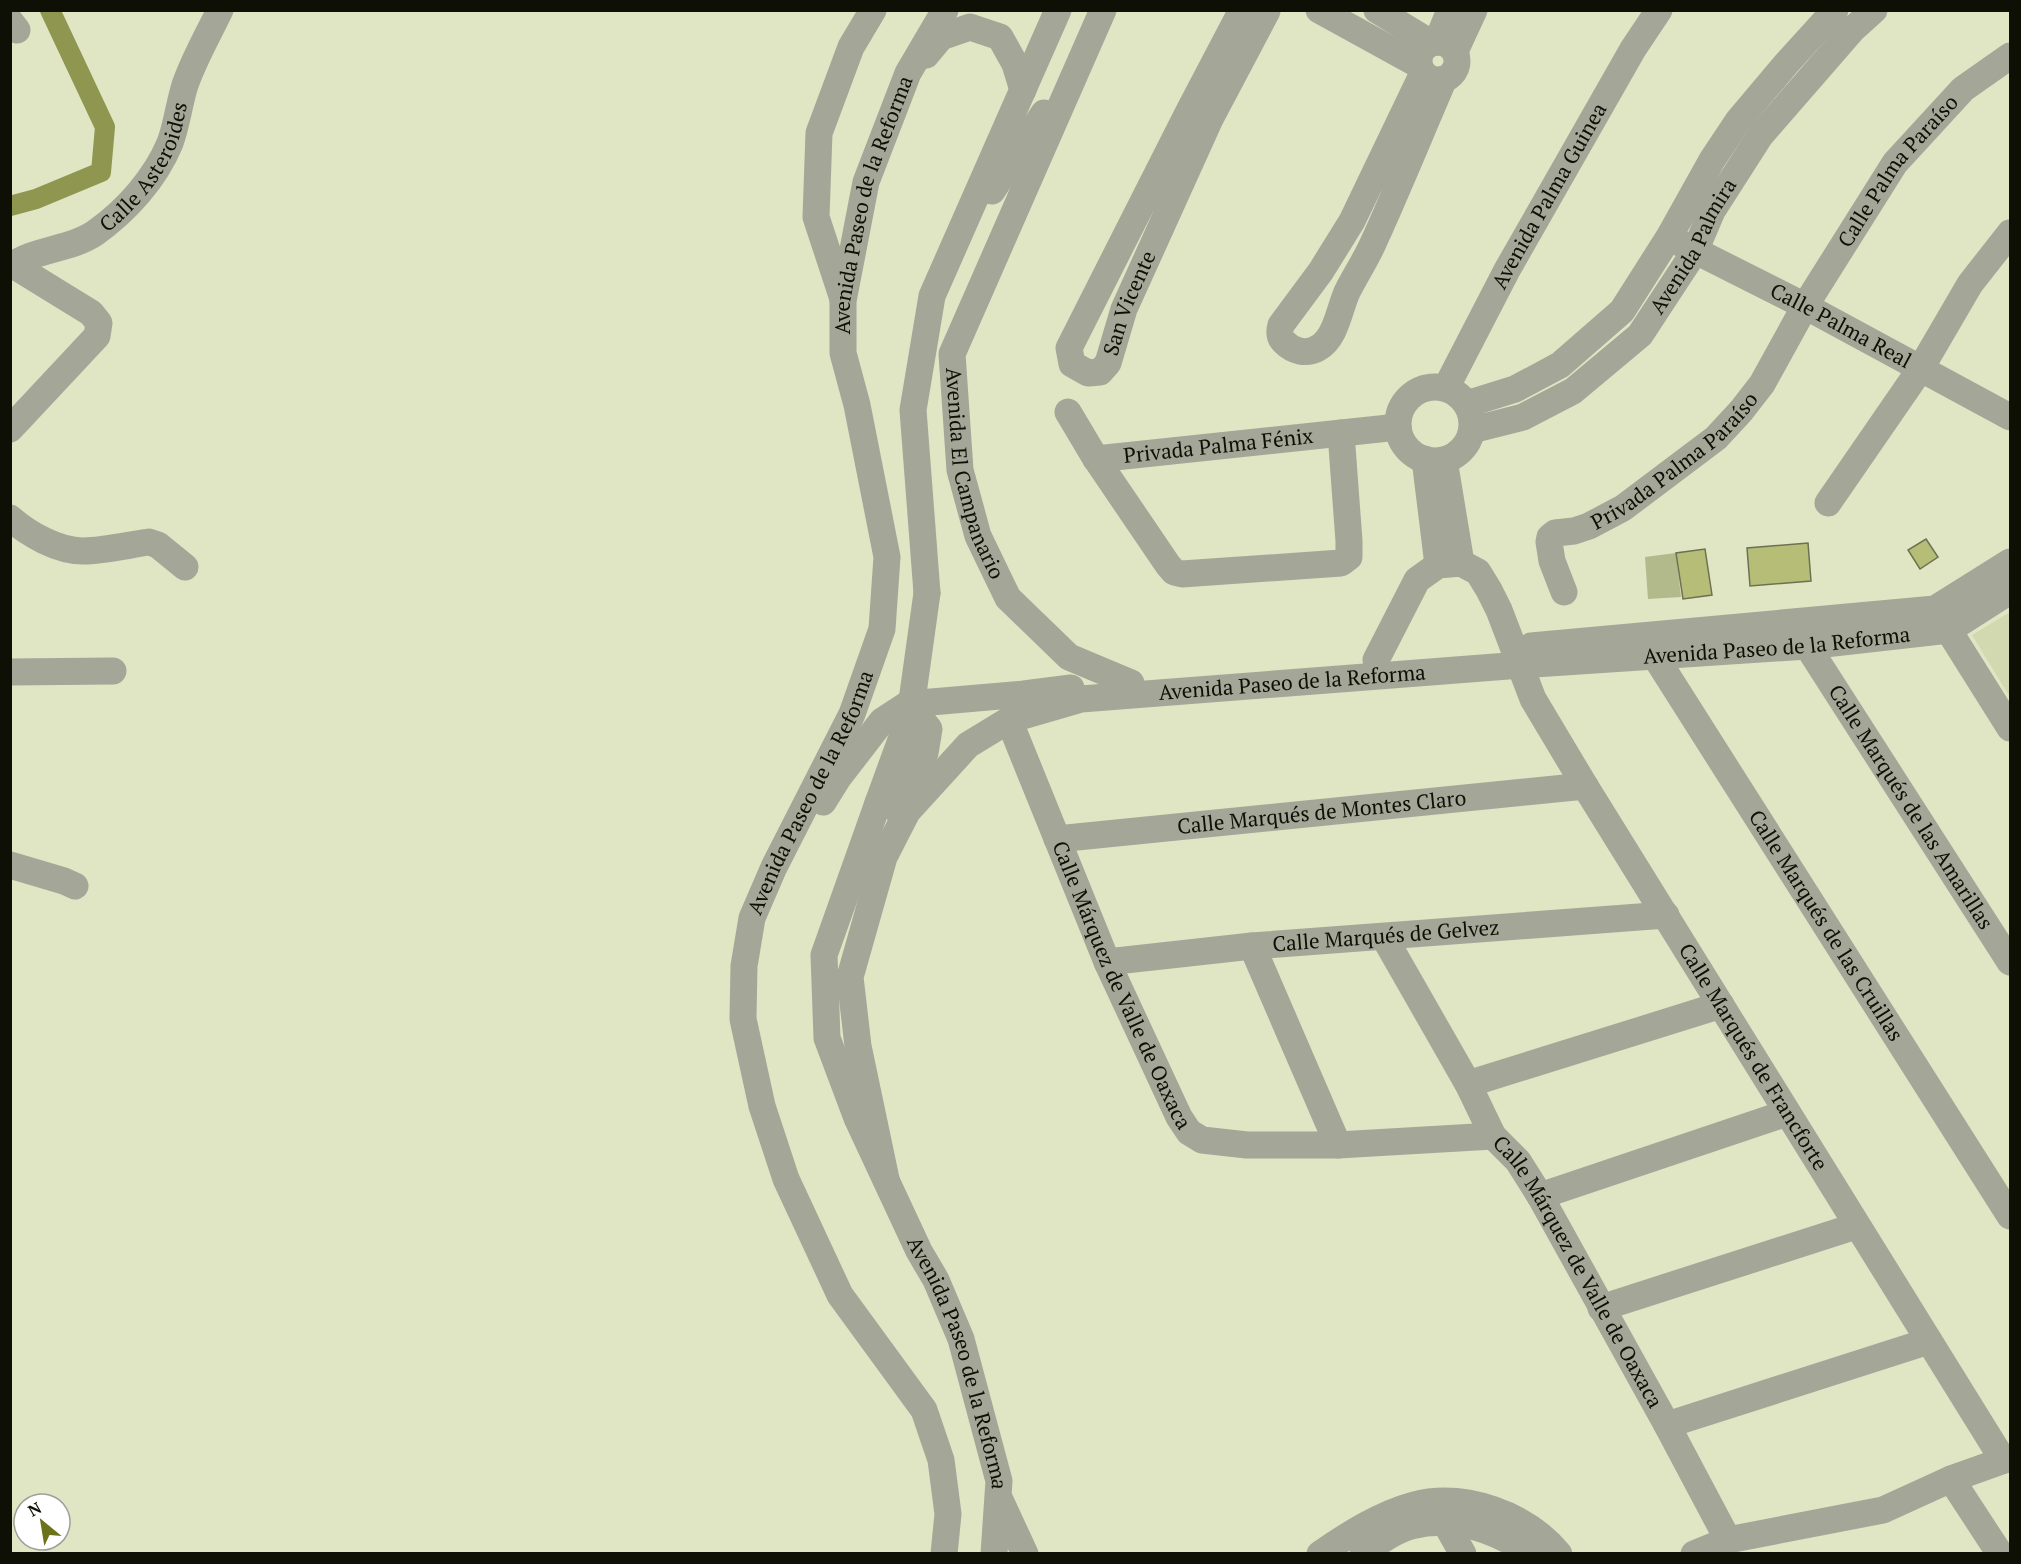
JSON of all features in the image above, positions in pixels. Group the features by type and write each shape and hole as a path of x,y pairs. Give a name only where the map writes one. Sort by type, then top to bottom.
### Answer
{"street":[{"name":"Calle Asteroides","path":"12,266 92,234 126,209 154,170 170,142 185,85 220,10"},
{"path":"843,301 816,217 819,133 851,47 873,10"},
{"name":"Avenida Paseo de la Reforma","path":"944,1554 948,1514 941,1460 924,1410 840,1295 786,1179 762,1106 742,1019 744,966 752,918 811,791 852,714 882,629 886,557 856,405 843,353 843,301 866,182 908,74 945,10"},
{"name":"Avenida Paseo de la Reforma","path":"994,1554 999,1481 961,1339 936,1280 919,1251 857,1118 827,1038 824,955 910,715 927,593 914,410 932,296 1058,10"},
{"name":"Avenida El Campanario","path":"1103,10 952,354 960,470 978,536 1008,598 1069,657 1131,683"},
{"name":"San Vicente","path":"1242,10 1200,115 1124,309 1108,363 1100,372 1088,373 1072,364 1070,348 1200,115 1267,11"},
{"path":"1319,10 1435,59"},
{"path":"1377,10 1435,59"},
{"path":"1450,10 1435,59 1374,242 1347,292 1327,340 1318,348 1310,351 1303,352 1290,348 1279,333 1281,325 1321,271 1352,220 1435,59 1474,10"},
{"name":"Avenida Palma Guinea","path":"1457,396 1507,270 1633,49 1659,10"},
{"name":"Avenida Palmira","path":"1457,396 1515,389 1560,365 1622,311 1670,237 1712,160 1738,121 1834,10"},
{"name":"Avenida Palmira","path":"1472,430 1523,417 1573,390 1640,335 1695,251 1712,212 1760,136 1853,29 1874,10"},
{"path":"908,74 941,38 970,27 1000,37 1015,64 1023,90"},
{"path":"953,249 1084,55"},
{"name":"Calle Palma Paraíso","path":"1805,306 1895,163 1963,89 2010,56"},
{"path":"1828,502 1921,368 1970,284 2010,233"},
{"name":"Calle Palma Real","path":"1670,237 1805,306 2010,417"},
{"path":"10,429 97,336 99,323 91,313 12,266"},
{"name":"Privada Palma Paraíso","path":"1564,592 1552,561 1550,537 1555,533 1574,531 1589,526 1623,508 1716,438 1762,384 1805,306"},
{"path":"1428,387 1457,396 1471,412 1472,430 1462,449 1434,459 1415,454 1401,438 1398,427 1401,409 1412,395 1428,387"},
{"name":"Privada Palma Fénix","path":"1068,412 1096,459 1174,572 1182,574 1341,563 1349,557 1341,433"},
{"name":"Privada Palma Fénix","path":"1096,459 1398,427"},
{"path":"1434,459 1449,564"},
{"path":"10,518 49,543 82,551 149,542 158,544 185,567"},
{"name":"Avenida Paseo de la Reforma","path":"1648,646 1792,622 1942,620 2010,562"},
{"path":"1376,660 1417,580 1449,564 1478,572 1489,590 1518,656"},
{"name":"Avenida Paseo de la Reforma","path":"886,1179 858,1046 850,977 884,857 907,812 968,745 1009,720 1081,699 1518,656 1648,646 1807,646 1942,620 2010,591"},
{"path":"1942,620 2010,728"},
{"name":"Calle Marqués de las Amarillas","path":"1792,622 2010,962"},
{"name":"Calle Marqués de las Cruillas","path":"1648,646 2010,1216"},
{"name":"Avenida Paseo de la Reforma","path":"752,918 838,778 882,721 908,704 1376,660 1518,656"},
{"name":"Calle Marqués de Francforte","path":"1518,656 1533,699 1585,786 1856,1226 2007,1459"},
{"path":"10,672 113,671"},
{"path":"882,721 912,712 929,729 925,753 908,784 884,857"},
{"name":"Calle Márquez de Valle de Oaxaca","path":"1009,720 1107,962 1179,1117 1190,1132 1202,1140 1247,1145 1338,1145 1493,1136 1518,1161 1540,1196 1728,1540"},
{"name":"Calle Marqués de Montes Claro","path":"1057,839 1585,786"},
{"path":"10,866 75,886"},
{"name":"Calle Marqués de Gelvez","path":"1107,962 1252,946 1384,938 1666,915"},
{"path":"1384,938 1468,1084 1493,1136"},
{"path":"1252,946 1338,1145"},
{"path":"1468,1084 1721,1005"},
{"path":"1540,1196 1787,1113"},
{"path":"1601,1308 1856,1226"},
{"path":"1667,1425 1929,1341"},
{"path":"1694,1554 1728,1540 1883,1510 1951,1479 2007,1459"},
{"path":"1951,1479 2000,1554"},
{"path":"999,1497 1025,1554"},
{"path":"1320,1554 1363,1527 1393,1512 1439,1501 1498,1511 1539,1533 1559,1554"},
{"path":"1363,1554 1393,1533 1412,1526 1459,1523 1485,1529 1515,1543 1531,1554"},
{"path":"1446,1524 1463,1554"}],"shaded area":[{"path":"1676,553 1681,597 1648,599 1645,557"},
{"path":"2010,612 2010,697 1972,635"}],"building":[{"path":"1926,539 1938,557 1920,569 1908,550"},
{"path":"1808,543 1811,581 1750,586 1747,548"},
{"path":"1705,549 1712,595 1683,599 1676,553"}],"waterway":[{"path":"10,206 36,199 101,172 105,127 50,10"}]}
